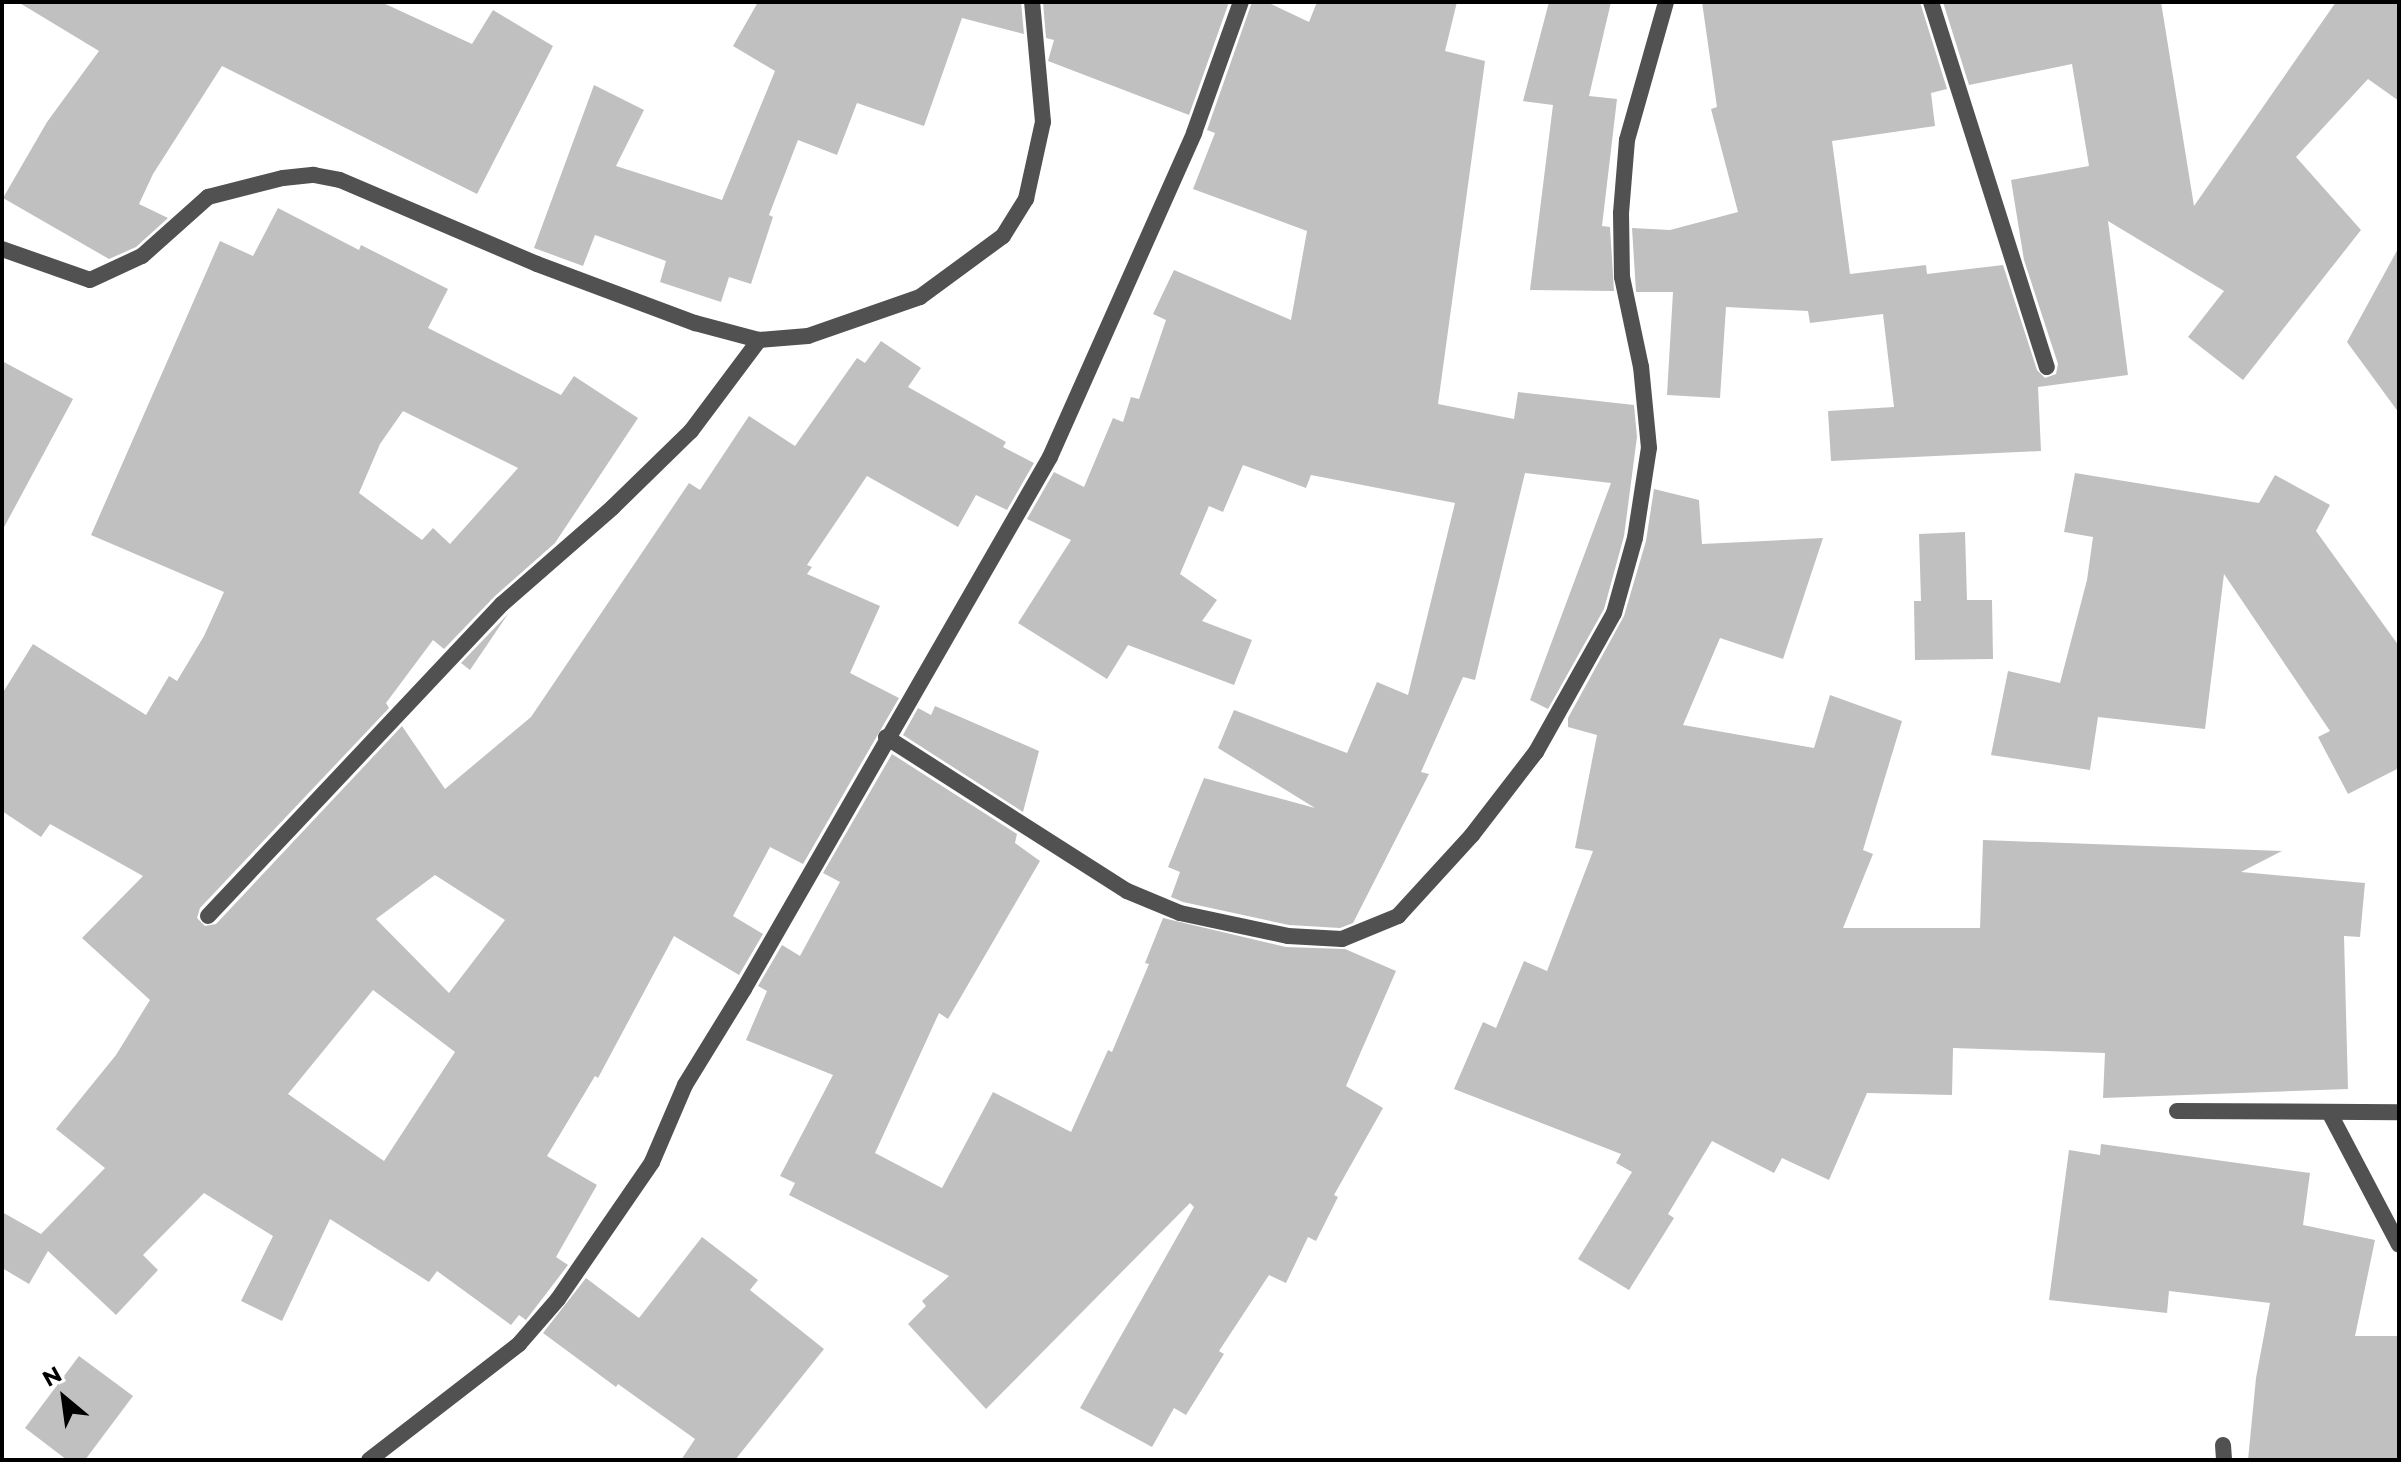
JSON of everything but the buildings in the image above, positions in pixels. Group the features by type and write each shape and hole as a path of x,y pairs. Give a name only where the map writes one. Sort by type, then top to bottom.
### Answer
{"street":[{"path":"2,249 90,280 142,256 208,197 283,178 314,175 340,180 537,264 680,317 759,340 808,336 920,297 1003,236 1026,199 1043,122 1032,2"},
{"path":"369,1460 519,1344 558,1299 652,1162 685,1085 744,989 886,737 1050,457 1194,133 1241,2"},
{"path":"886,737 1127,891 1180,913 1288,936 1342,939 1398,916 1472,835 1536,752 1614,613 1635,538 1649,448 1641,367 1622,277 1621,213 1627,140 1666,2"},
{"path":"1931,2 2047,367"},
{"path":"208,916 502,604 613,507 691,431 759,340"},
{"path":"2177,1111 2399,1112"},
{"path":"2329,1112 2399,1245"}]}
